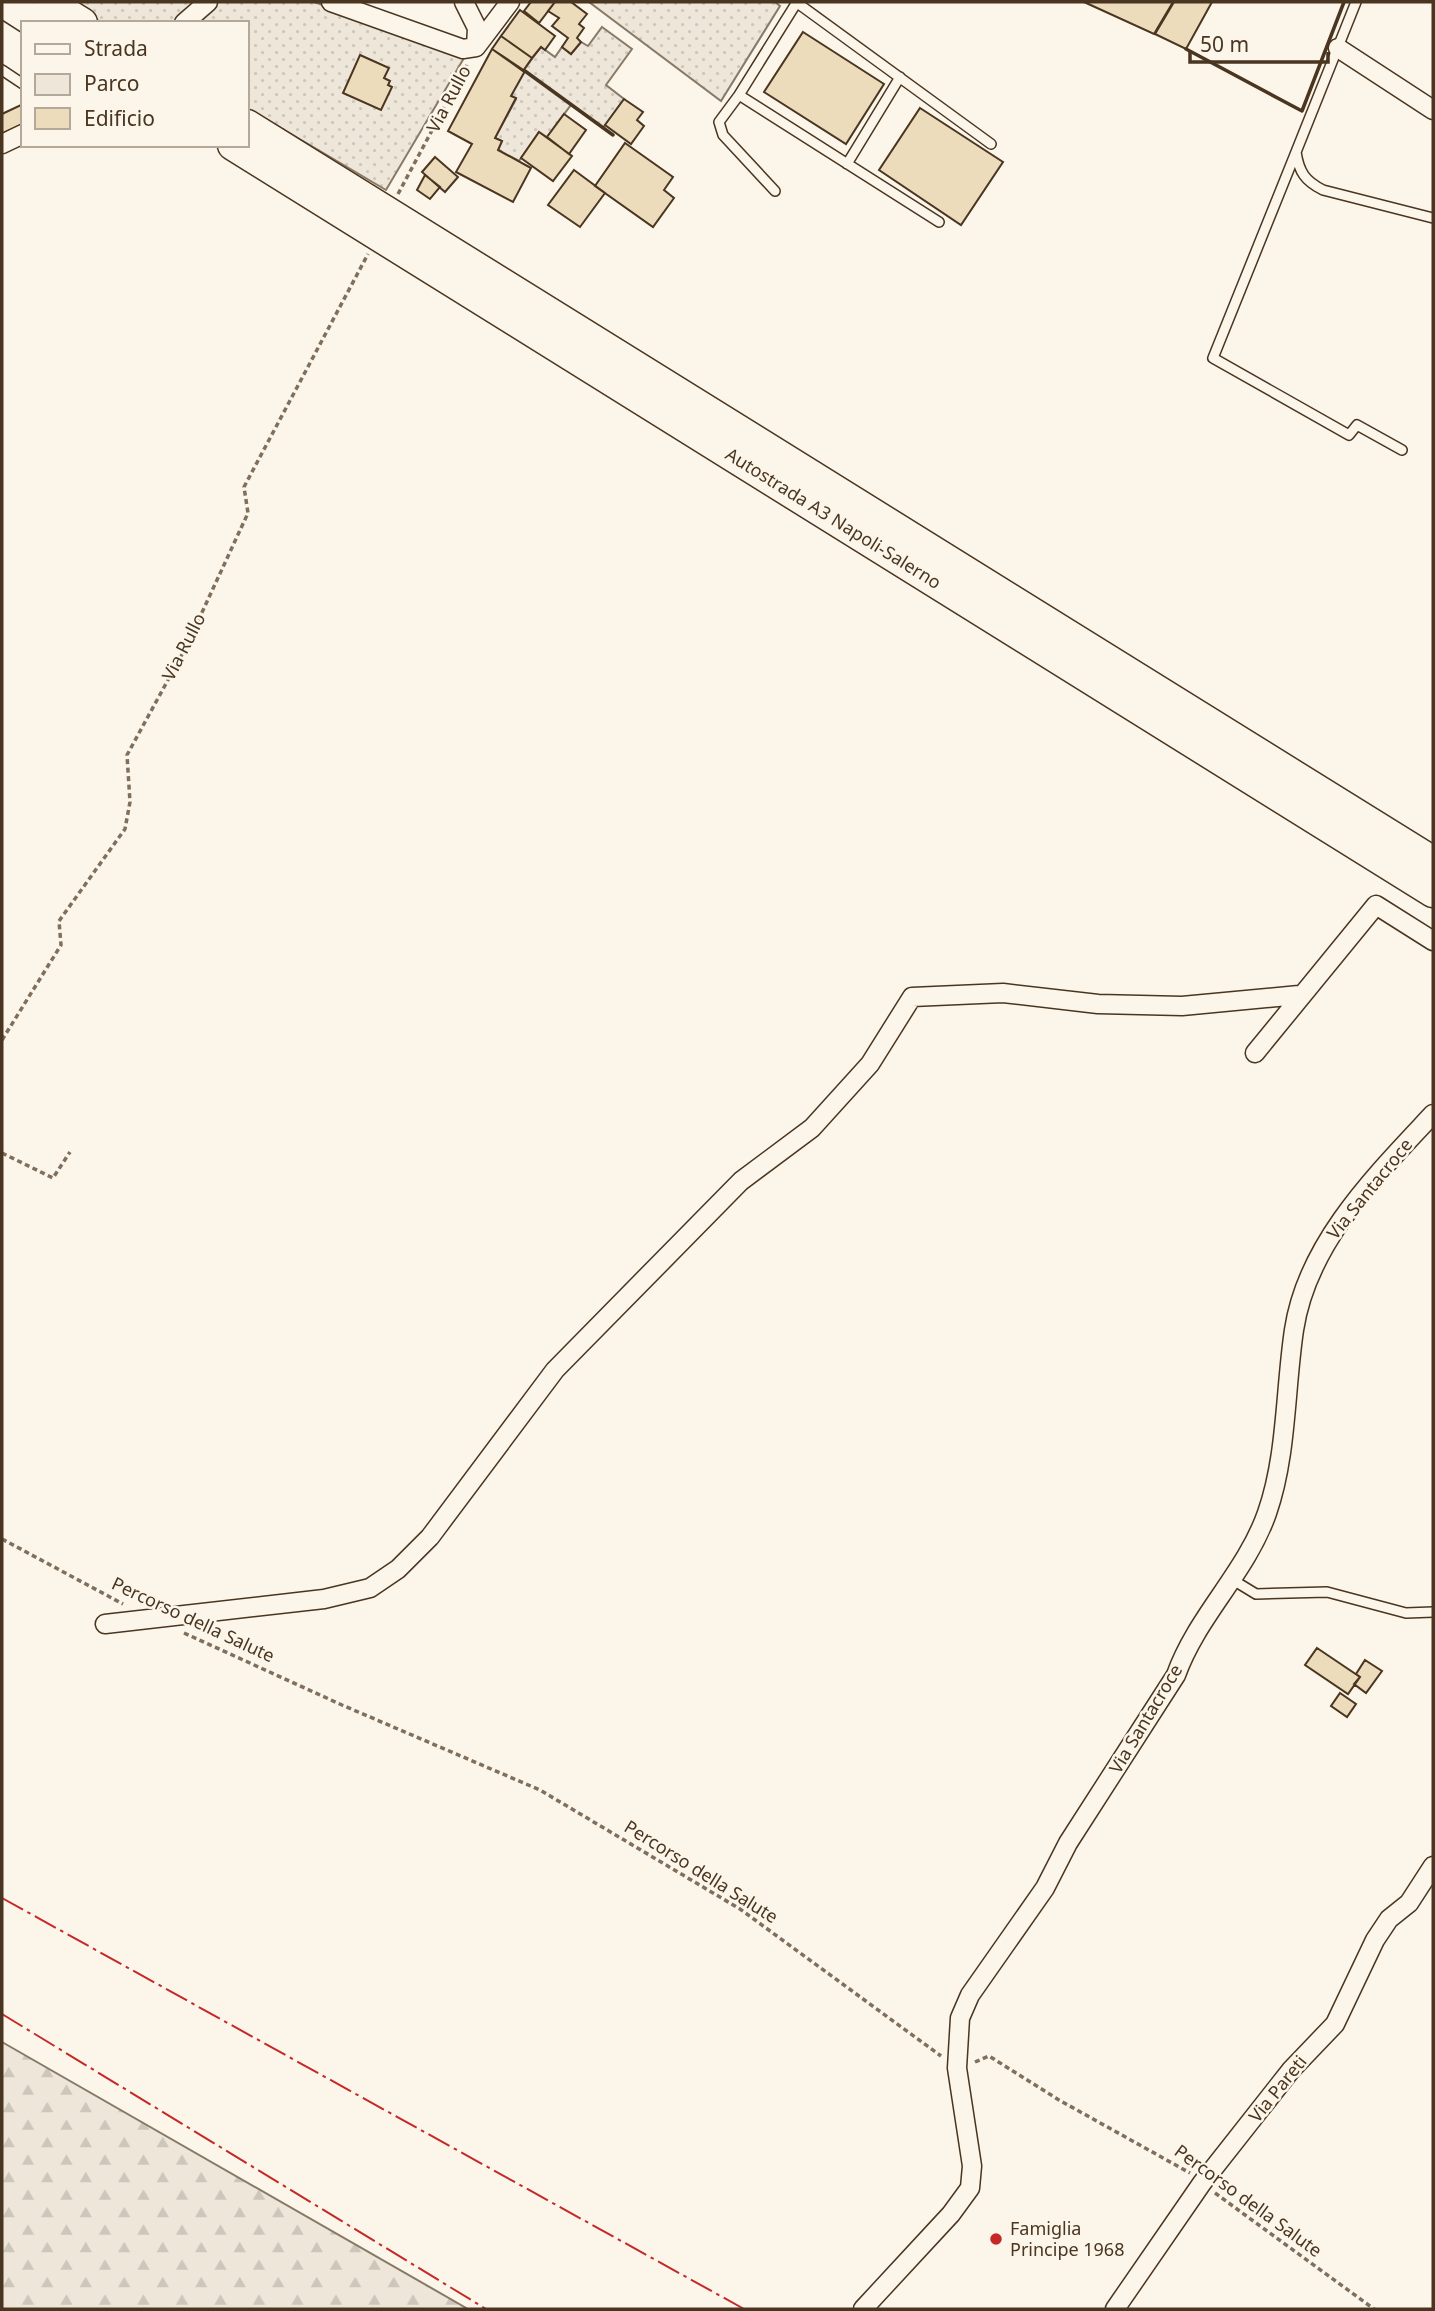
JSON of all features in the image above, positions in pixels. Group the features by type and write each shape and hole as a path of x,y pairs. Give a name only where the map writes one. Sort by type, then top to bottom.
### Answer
{"highway":[{"path":"3,2 33,21"},
{"path":"48,2 79,21"},
{"name":"Autostrada A3 Napoli-Salerno","path":"248,126 1433,862"},
{"name":"Autostrada A3 Napoli-Salerno","path":"236,147 1433,892"}],"street":[{"path":"186,21 208,2"},
{"path":"331,2 463,49 476,47 477,28 464,2"},
{"name":"Via Rullo","path":"476,47 510,2"},
{"path":"1338,48 1433,110"},
{"path":"2,144 21,135"},
{"path":"1255,1053 1299,995 1376,905 1433,941"},
{"path":"105,1624 324,1598 370,1588 398,1569 429,1536 555,1370 741,1181 812,1128 870,1065 912,997 1003,993 1098,1004 1182,1006 1299,995"},
{"name":"Via Santacroce","path":"863,2309 951,2214 970,2188 972,2166 957,2068 960,2018 970,1995 1045,1888 1068,1843 1176,1675 1185,1652 1250,1555 1276,1487 1295,1326 1307,1281 1332,1233 1433,1114"},
{"name":"Via Pareti","path":"1115,2309 1202,2183 1291,2070 1335,2024 1375,1940 1389,1919 1409,1903 1433,1866"}],"lane":[{"path":"775,191 723,135 719,122 797,2 991,144"},
{"path":"1356,2 1213,358 1349,435 1357,425 1402,450"},
{"path":"2,70 21,83"},
{"path":"847,164 900,77"},
{"path":"739,95 939,222"},
{"path":"1296,152 1300,171 1315,186 1433,218"},
{"path":"1233,1580 1256,1594 1327,1592 1406,1613 1433,1612"}],"path":[{"name":"Via Rullo","path":"394,202 476,47"},
{"name":"Via Rullo","path":"2,1040 61,945 59,921 125,829 130,802 127,755 186,647 248,513 244,487 370,249"},
{"path":"2,1153 53,1178 70,1152"},
{"name":"Percorso della Salute","path":"2,1539 147,1618"},
{"name":"Percorso della Salute","path":"180,1631 540,1790 740,1909 957,2068 989,2056 1080,2113 1178,2164 1374,2309"}],"green space":[{"path":"69,2 197,2 175,21 99,21"},
{"path":"217,2 314,2 470,55 464,58 386,190 248,109 248,21 199,21"},
{"path":"589,2 775,2 780,6 721,101"},
{"path":"602,27 632,49 606,85 624,99 603,128 571,105 547,137 539,132 519,161 498,150 502,141 495,138 516,99 511,96 523,71 541,47 555,57 562,47 571,54 581,42 588,46"},
{"path":"2,2042 468,2309 2,2309"}],"building":[{"path":"531,2 555,2 539,23 524,11"},
{"path":"555,2 571,2 587,14 579,24 584,28 577,38 581,42 571,54 562,47 568,38 552,26 559,18 548,11"},
{"path":"1084,2 1173,2 1154,34"},
{"path":"1174,2 1212,2 1186,49 1155,34"},
{"path":"520,10 555,36 545,50 541,47 532,58 501,36"},
{"path":"803,32 884,84 846,144 764,92"},
{"path":"501,36 532,58 523,71 492,49"},
{"path":"492,49 525,71 511,96 516,98 495,138 502,141 498,150 531,168 513,202 456,172 472,144 448,131"},
{"path":"360,55 389,68 384,78 390,81 388,85 392,87 381,110 343,93"},
{"path":"624,99 643,112 637,120 644,126 631,144 605,125"},
{"path":"21,105 21,125 2,134 2,114"},
{"path":"920,108 1003,162 961,225 879,170"},
{"path":"564,114 586,130 569,154 547,137"},
{"path":"539,132 572,156 553,181 521,158"},
{"path":"625,143 673,177 664,190 674,198 653,227 595,186"},
{"path":"435,157 458,177 445,192 422,172"},
{"path":"574,170 605,193 580,227 548,205"},
{"path":"425,175 440,187 430,199 417,190"},
{"path":"1317,1648 1360,1677 1348,1694 1305,1665"},
{"path":"1365,1660 1382,1671 1366,1693 1354,1684 1360,1677 1356,1674"},
{"path":"1340,1693 1356,1704 1347,1717 1331,1706"}],"wall":[{"path":"1186,49 1302,111 1344,2"},
{"path":"525,71 613,135"}],"power":[{"path":"2,1898 744,2309"},
{"path":"2,2014 486,2309"}],"place":[{"name":"Famiglia Principe 1968","path":"996,2239"}]}
